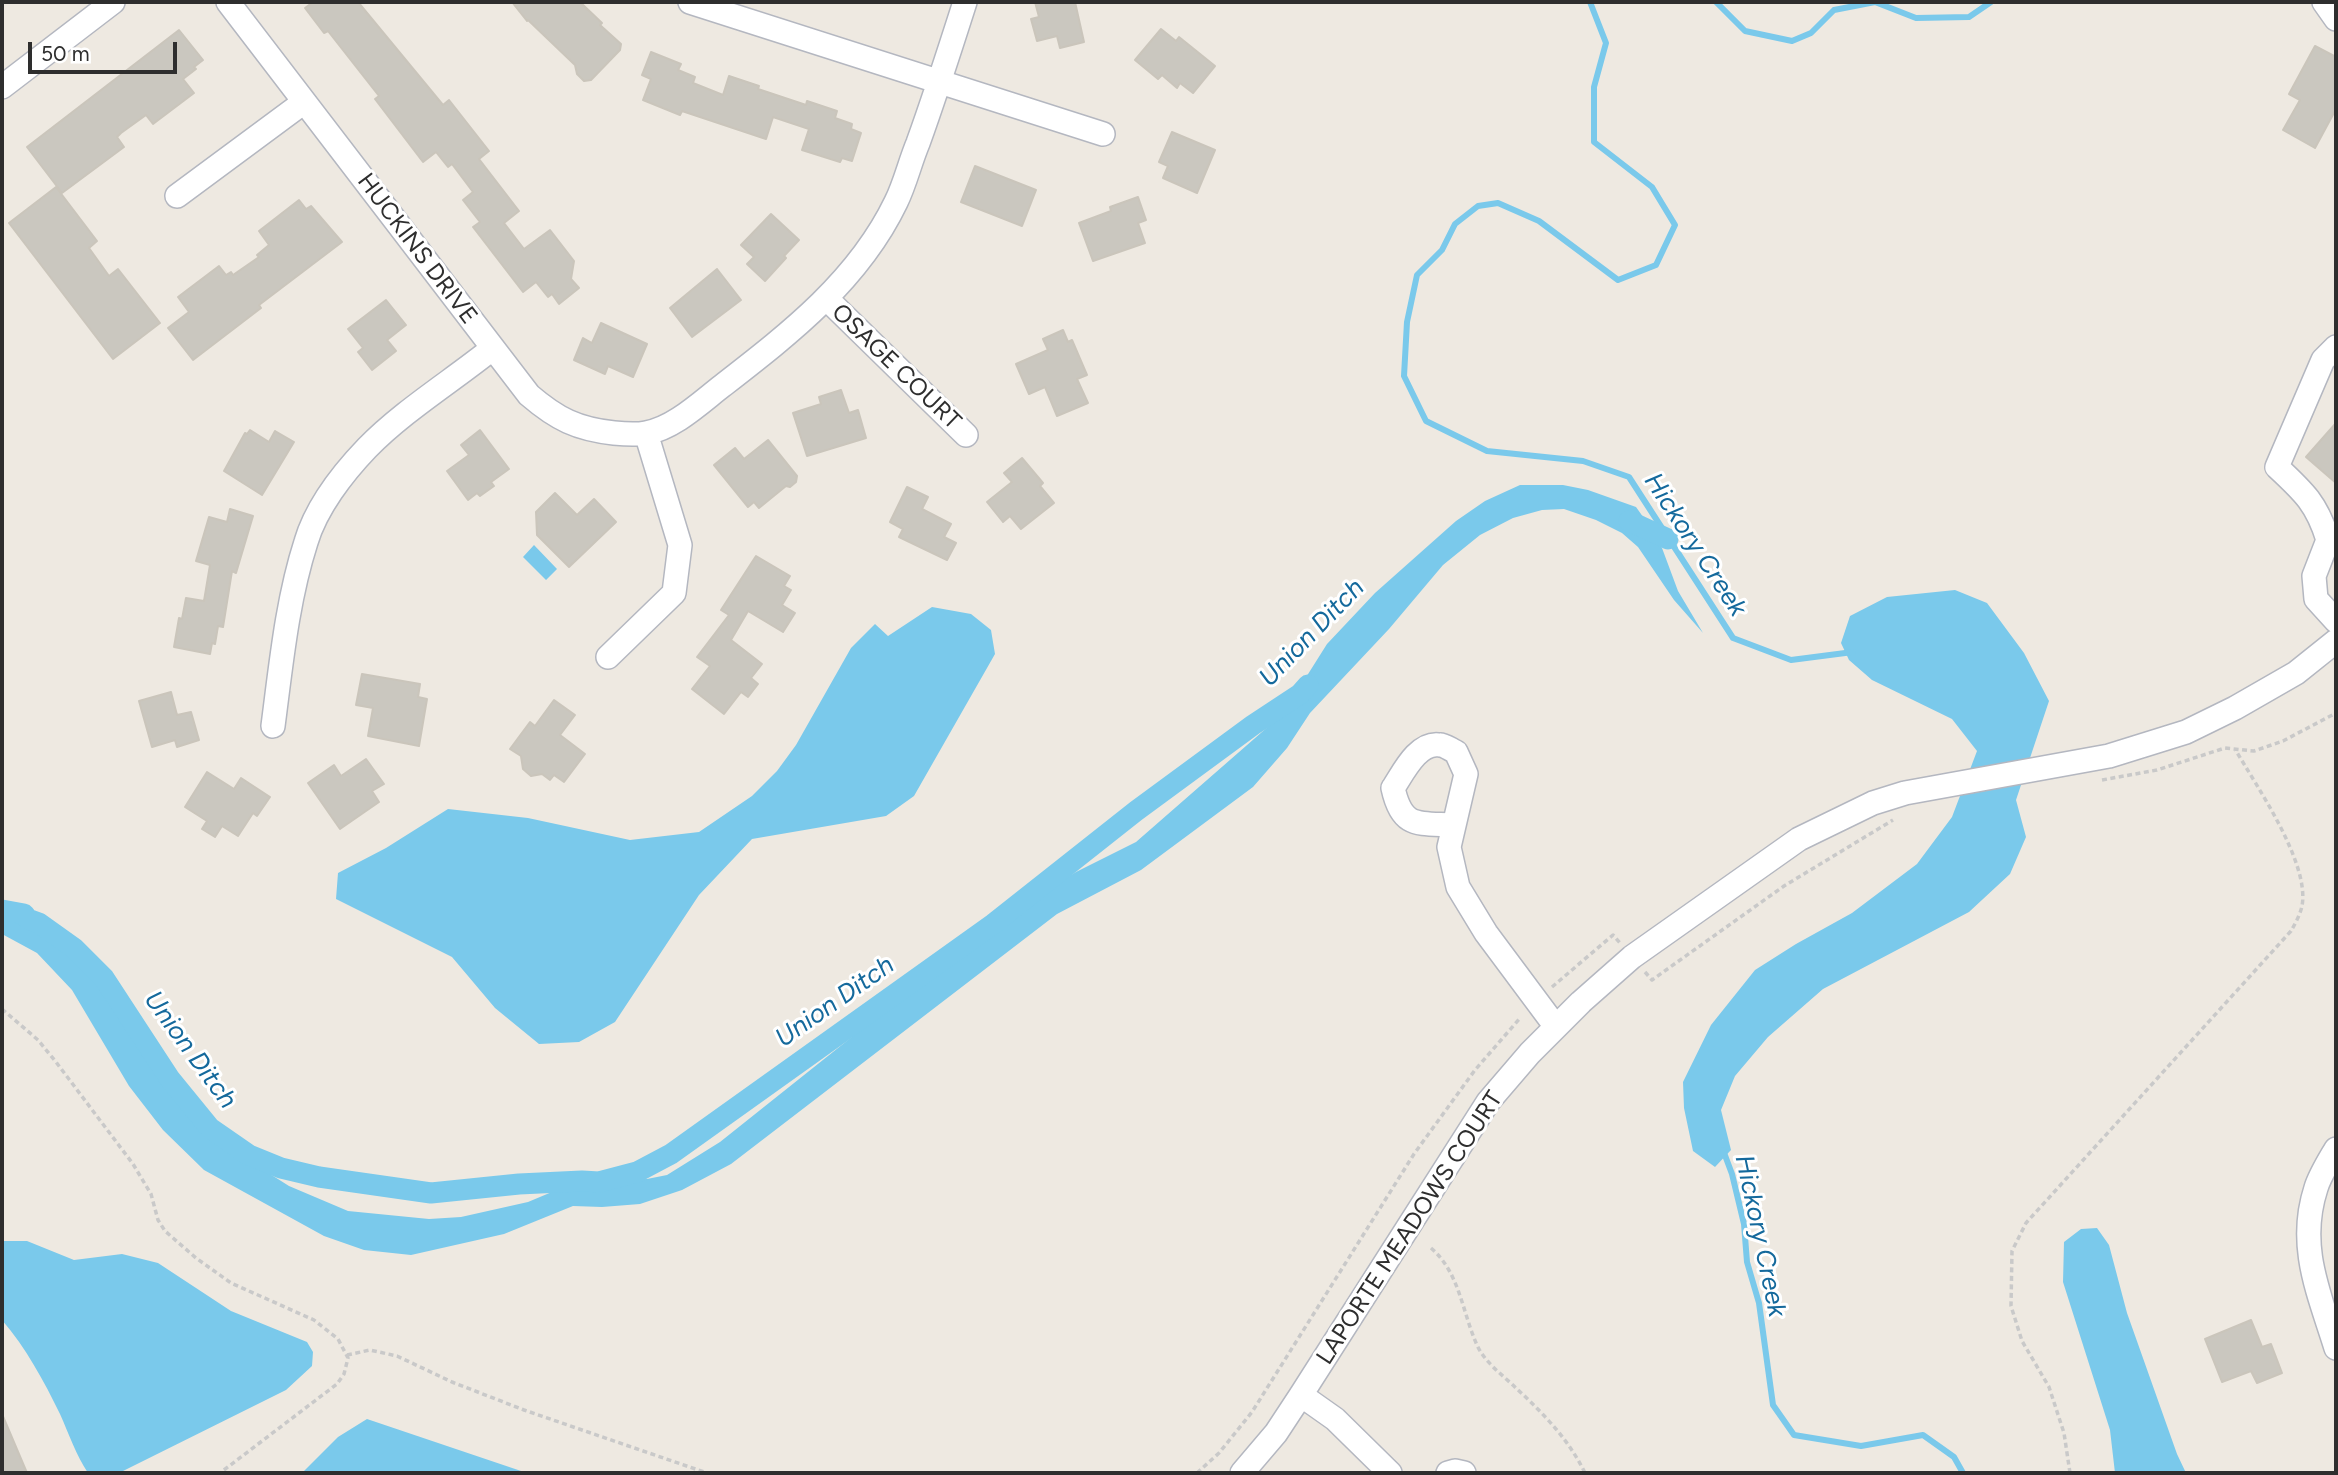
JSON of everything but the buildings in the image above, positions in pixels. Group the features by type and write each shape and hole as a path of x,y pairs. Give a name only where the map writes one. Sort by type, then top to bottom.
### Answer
{"street":[{"path":"2,87 113,2"},
{"name":"HUCKINS DRIVE","path":"228,2 529,395 565,421 597,431 646,433"},
{"path":"690,2 1103,134"},
{"path":"608,657 674,593 680,545 646,433 666,426 706,398 805,320 857,263 896,202 940,81 965,2"},
{"path":"2324,2 2336,19"},
{"path":"177,196 304,102"},
{"name":"OSAGE COURT","path":"827,299 966,435"},
{"path":"2336,347 2323,360 2277,467 2301,490 2320,515 2328,540 2314,576 2316,599 2336,621"},
{"path":"273,726 293,594 306,540 317,518 345,474 369,446 493,348"},
{"name":"LAPORTE MEADOWS COURT","path":"1242,1473 1276,1433 1488,1102 1556,1027 1632,957 1799,839 1873,803 1905,793 2109,756 2186,732 2296,673 2336,640"},
{"path":"1454,825 1449,847 1458,887 1486,933 1556,1027"},
{"path":"2336,1149 2316,1186 2308,1220 2308,1256 2336,1348"},
{"path":"1301,1395 1335,1419 1390,1473"},
{"path":"1448,1473 1464,1473"}],"path":[{"path":"2097,781 2157,770 2225,748 2254,751 2283,741 2336,713"},
{"path":"2070,1473 2064,1433 2049,1387 2022,1341 2011,1306 2012,1251 2026,1223 2291,931 2302,907 2302,882 2293,852 2235,750"},
{"path":"2,1009 38,1040 133,1164 151,1194 158,1220 165,1231 230,1283 298,1312 327,1329 338,1339 347,1354 344,1374 332,1390 220,1473"},
{"path":"1431,1248 1440,1255 1451,1273 1477,1345 1486,1359 1541,1411 1563,1437 1585,1473"},
{"path":"347,1354 370,1350 397,1356 452,1382 524,1410 707,1473"}],"water":[{"path":"1520,485 1563,485 1588,490 1636,507 1662,548 1678,591 1703,633 1674,600 1638,547 1622,533 1596,520 1564,509 1542,510 1513,518 1480,535 1443,565 1389,629 1310,713 1287,748 1253,787 1141,870 1057,914 731,1164 682,1190 640,1204 573,1206 504,1234 411,1255 364,1250 324,1236 204,1170 163,1130 129,1086 72,990 37,953 2,934 2,906 14,909 46,930 88,966 115,1002 166,1083 194,1117 224,1145 289,1186 348,1211 429,1219 461,1217 528,1202 590,1176 615,1180 667,1175 720,1142 966,946 1076,872 1136,842 1270,725 1298,690 1327,644 1375,593 1456,521 1485,501"},
{"path":"534,545 557,569 546,580 523,557"},
{"path":"1955,590 1987,603 2024,653 2049,701 2016,800 2026,837 2010,874 1969,912 1823,989 1768,1037 1735,1076 1721,1110 1731,1150 1715,1167 1693,1151 1684,1108 1683,1082 1711,1025 1755,970 1852,913 1917,864 1952,817 1977,751 1952,719 1872,680 1849,660 1841,643 1850,616 1887,597"},
{"path":"932,607 971,614 991,630 995,654 914,796 886,816 752,839 699,895 615,1022 579,1042 539,1044 495,1008 452,957 336,899 338,873 386,848 448,809 528,818 630,840 699,832 752,796 777,771 796,745 851,648 875,624 888,636"},
{"path":"2097,1228 2109,1245 2127,1313 2186,1473 2115,1473 2110,1430 2063,1282 2064,1242 2081,1229"},
{"path":"2,1241 27,1241 74,1260 122,1254 158,1263 231,1311 307,1342 313,1352 312,1366 286,1390 119,1473 88,1473 41,1377 2,1320"},
{"path":"367,1419 527,1473 302,1473 338,1437"}],"waterway":[{"name":"Hickory Creek","path":"1590,2 1606,43 1594,87 1594,142 1652,187 1675,225 1656,265 1618,280 1539,221 1498,203 1478,206 1455,224 1442,250 1417,275 1407,322 1404,376 1426,421 1487,451 1583,461 1629,477 1733,638 1791,660 1853,652"},
{"name":"Hickory Creek","path":"1716,2 1745,31 1792,41 1811,33 1834,10 1875,2 1916,18 1969,17 1991,2"},
{"name":"Union Ditch","path":"1629,521 1668,539"},
{"name":"Union Ditch","path":"2,910 24,914 74,948 104,978 170,1079 210,1128 249,1155 281,1168 319,1177 431,1193 519,1184 599,1182 637,1172 671,1154 993,924 1136,811 1300,694 1308,685"},
{"name":"Hickory Creek","path":"1723,1150 1732,1174 1744,1224 1747,1262 1759,1303 1773,1405 1794,1435 1861,1446 1923,1435 1954,1457 1963,1473"}]}
